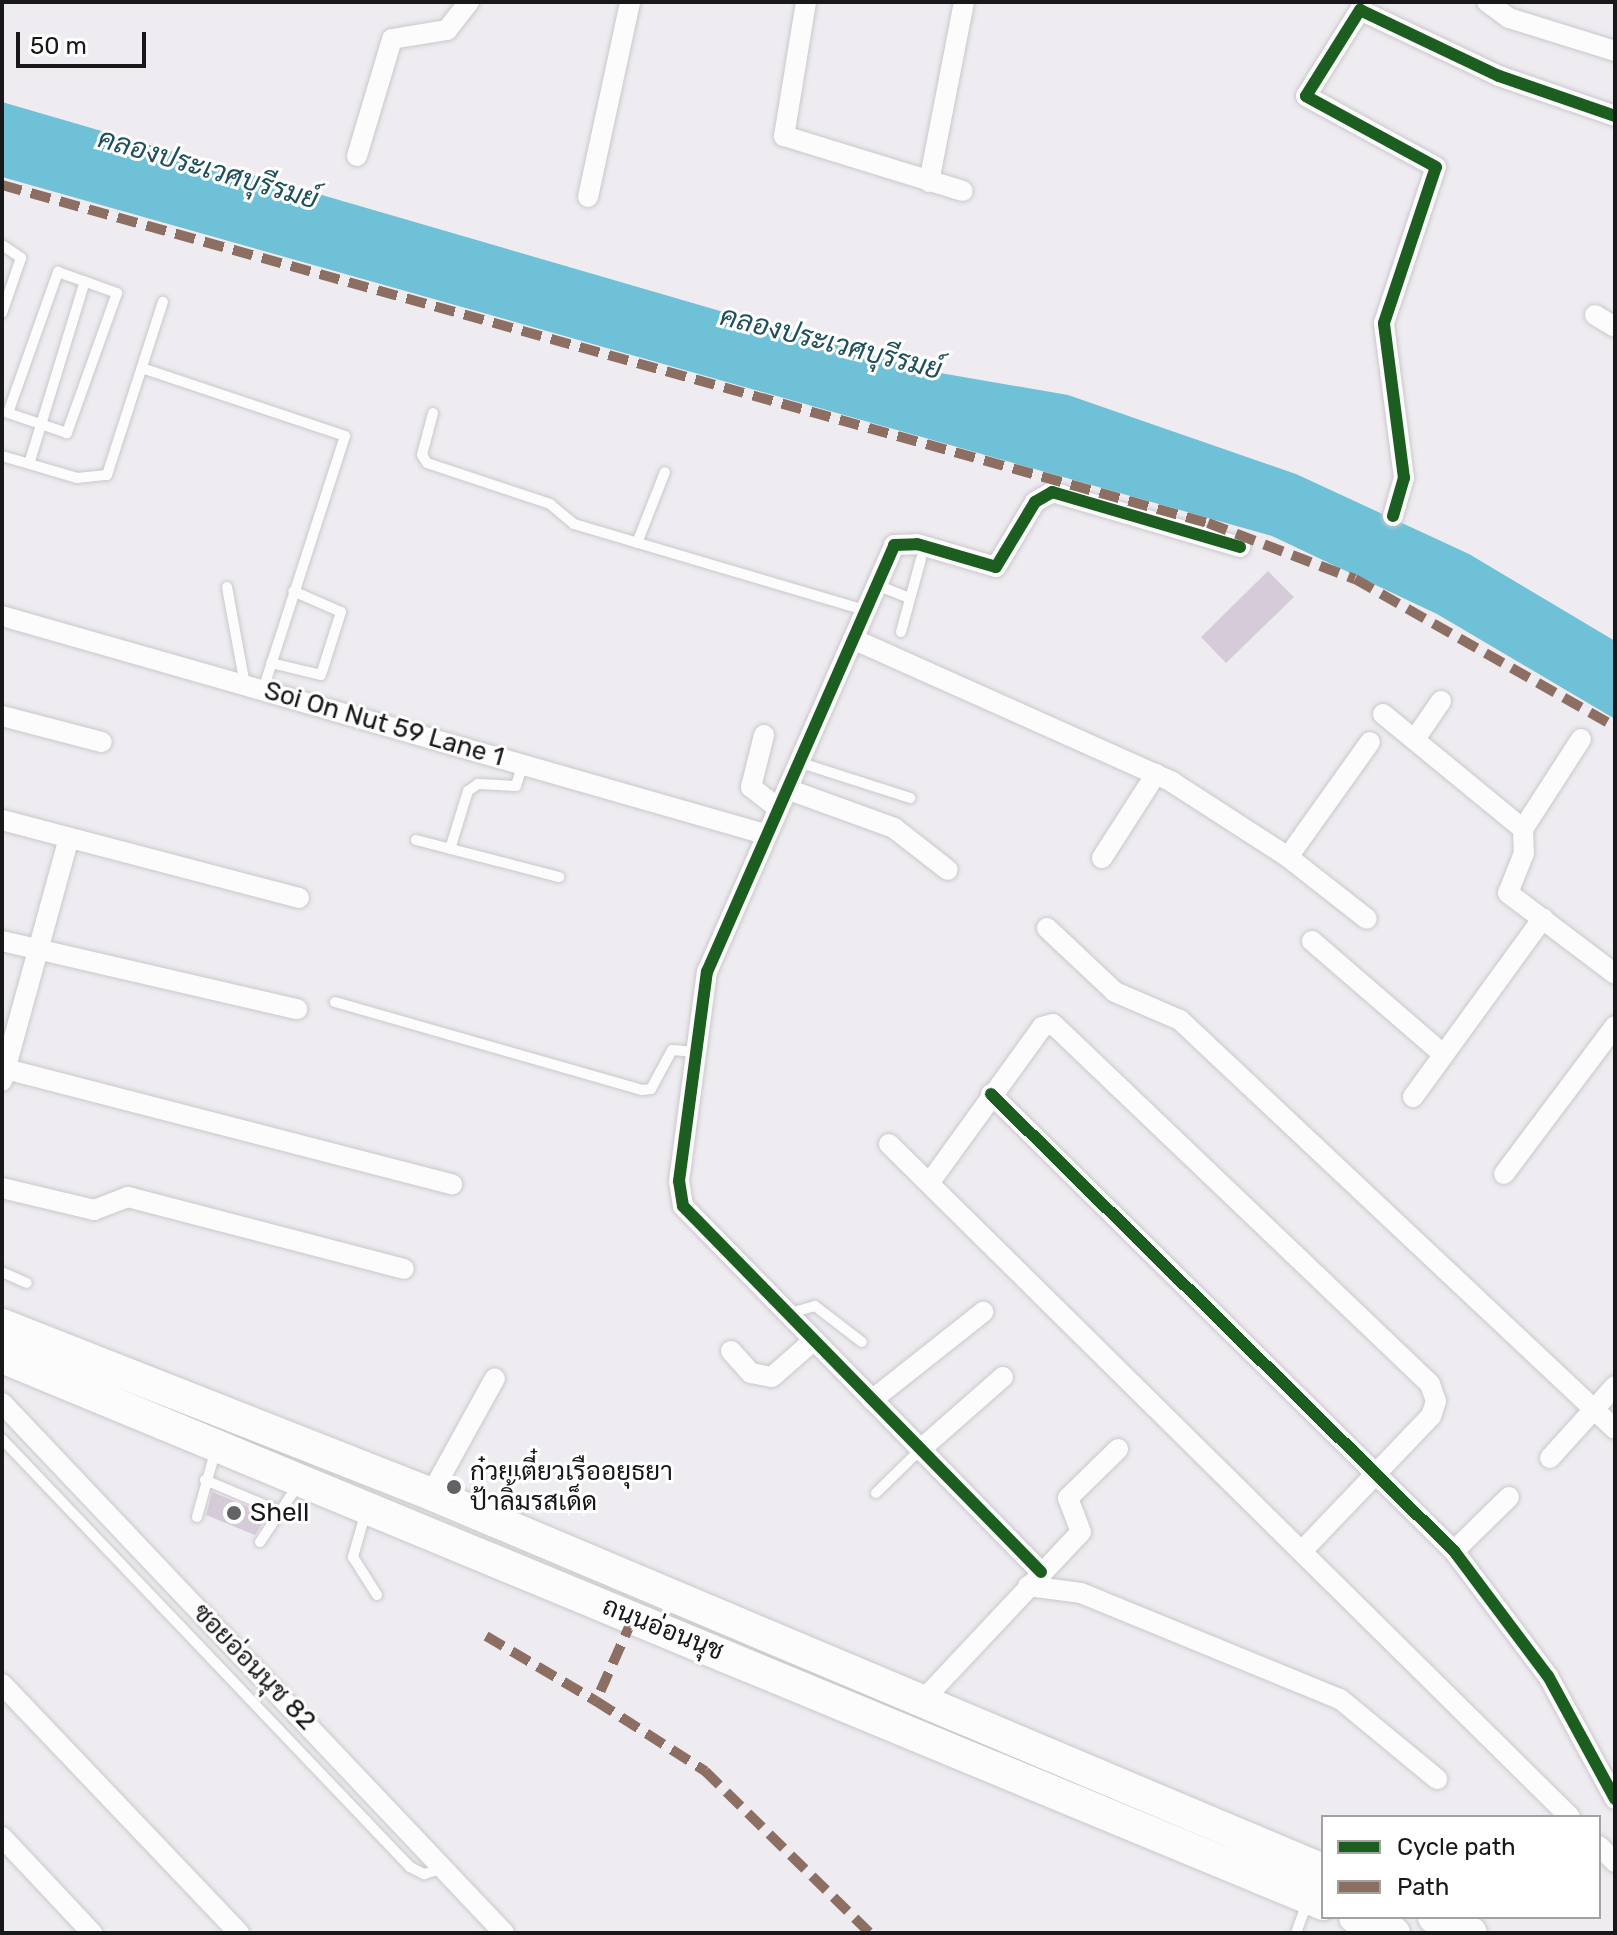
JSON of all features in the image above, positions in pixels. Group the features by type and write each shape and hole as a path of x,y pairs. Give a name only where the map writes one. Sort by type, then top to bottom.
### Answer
{"main road":[{"name":"ถนนอ่อนนุช","path":"2,1325 431,1494 924,1699 1321,1869"},
{"name":"ถนนอ่อนนุช","path":"2,1357 808,1687 1316,1901"},
{"path":"808,1687 822,1657"},
{"path":"1360,1919 1394,1933"},
{"path":"1439,1919 1471,1933"}],"street":[{"path":"357,156 392,39 447,30 469,2"},
{"path":"588,197 630,2"},
{"path":"806,2 784,136 963,191"},
{"path":"929,182 964,2"},
{"path":"1487,2 1509,18 1615,51"},
{"path":"1393,516 1404,478 1384,323 1436,167 1306,96 1360,10 1499,76 1615,116"},
{"path":"1595,315 1615,327"},
{"path":"1240,547 1052,492 1035,502 996,567 900,541 877,585 715,948 693,1052 683,1206 921,1449 1034,1579 1081,1593 1340,1699 1437,1779"},
{"name":"Soi On Nut 59 Lane 1","path":"2,616 765,834"},
{"path":"853,639 1162,777 1288,857 1367,919"},
{"path":"1415,739 1441,701"},
{"path":"1383,714 1523,829 1527,839 1508,893 1615,974"},
{"path":"2,716 102,742"},
{"path":"764,735 751,787 894,828 948,870"},
{"path":"1523,829 1581,739"},
{"path":"1288,857 1370,742"},
{"path":"1102,858 1162,777"},
{"path":"2,820 299,898"},
{"path":"69,838 3,1073 452,1184"},
{"path":"1413,1097 1543,918"},
{"path":"1047,928 1115,992 1180,1020 1615,1429"},
{"path":"2,941 297,1009"},
{"path":"1312,941 1444,1055"},
{"path":"1504,1174 1615,1026"},
{"path":"930,1182 1042,1027 1064,1031 1430,1384 1436,1401 1431,1416 1303,1550"},
{"path":"991,1094 1454,1551 1534,1654 1615,1799"},
{"path":"889,1144 1568,1815"},
{"path":"2,1188 94,1210 128,1197 404,1269"},
{"path":"872,1400 983,1312"},
{"path":"731,1351 751,1373 772,1377 813,1341"},
{"path":"921,1449 1003,1377"},
{"path":"431,1494 495,1378"},
{"path":"1550,1458 1615,1386"},
{"name":"ซอยอ่อนนุช 82","path":"2,1403 504,1933"},
{"path":"924,1699 1081,1532 1068,1498 1118,1449"},
{"path":"1454,1551 1509,1497"},
{"path":"2,1684 239,1933"},
{"path":"2,1837 92,1933"}],"lane":[{"path":"2,245 21,258 2,313"},
{"path":"53,273 117,293 72,433 41,425 8,413 53,273"},
{"path":"29,464 85,281"},
{"path":"2,456 77,478 107,475 163,302"},
{"path":"142,368 341,429 345,443 271,663 254,688"},
{"path":"433,413 422,455 427,463 550,504 574,524 867,611"},
{"path":"637,543 665,472"},
{"path":"901,632 921,559"},
{"path":"877,585 910,598"},
{"path":"227,587 254,688"},
{"path":"271,663 321,675 341,612 293,591"},
{"path":"798,762 910,798"},
{"path":"450,849 468,791 478,784 516,786 523,763"},
{"path":"416,840 559,877"},
{"path":"335,1002 642,1090 651,1089 672,1050 693,1052"},
{"path":"2,1272 27,1283"},
{"path":"786,1314 815,1306 862,1342"},
{"path":"2,1439 410,1867 424,1874 444,1869"},
{"path":"197,1517 217,1445"},
{"path":"876,1493 921,1449"},
{"path":"260,1542 284,1513 300,1479"},
{"path":"205,1480 284,1513"},
{"path":"368,1505 353,1557 377,1595"},
{"path":"1296,1933 1316,1901"}],"water":[{"name":"คลองประเวศบุรีรมย์","path":"2,102 923,370 1068,395 1296,474 1469,554 1615,641 1615,719 1437,614 1272,536 2,177"}],"building":[{"path":"1268,571 1294,597 1226,663 1201,637"},
{"name":"Shell","path":"212,1492 268,1515 255,1535 206,1515"}],"marked path":[{"path":"2,185 1208,523 1355,579 1615,727"},
{"path":"633,1618 596,1701 705,1771 870,1933"},
{"path":"486,1636 596,1701"}],"cycle path":[{"path":"1393,516 1404,478 1384,323 1436,167 1306,96 1360,10 1499,76 1615,116"},
{"path":"1041,1572 683,1206 679,1181 707,972 894,545 917,544 996,567 1035,502 1052,492 1240,547"},
{"path":"991,1094 1454,1551 1548,1676 1615,1799"}],"place":[{"name":"ก๋วยเตี๋ยวเรืออยุธยา ป้าลิ้มรสเด็ด","path":"454,1487"},
{"name":"Shell","path":"234,1513"}]}
